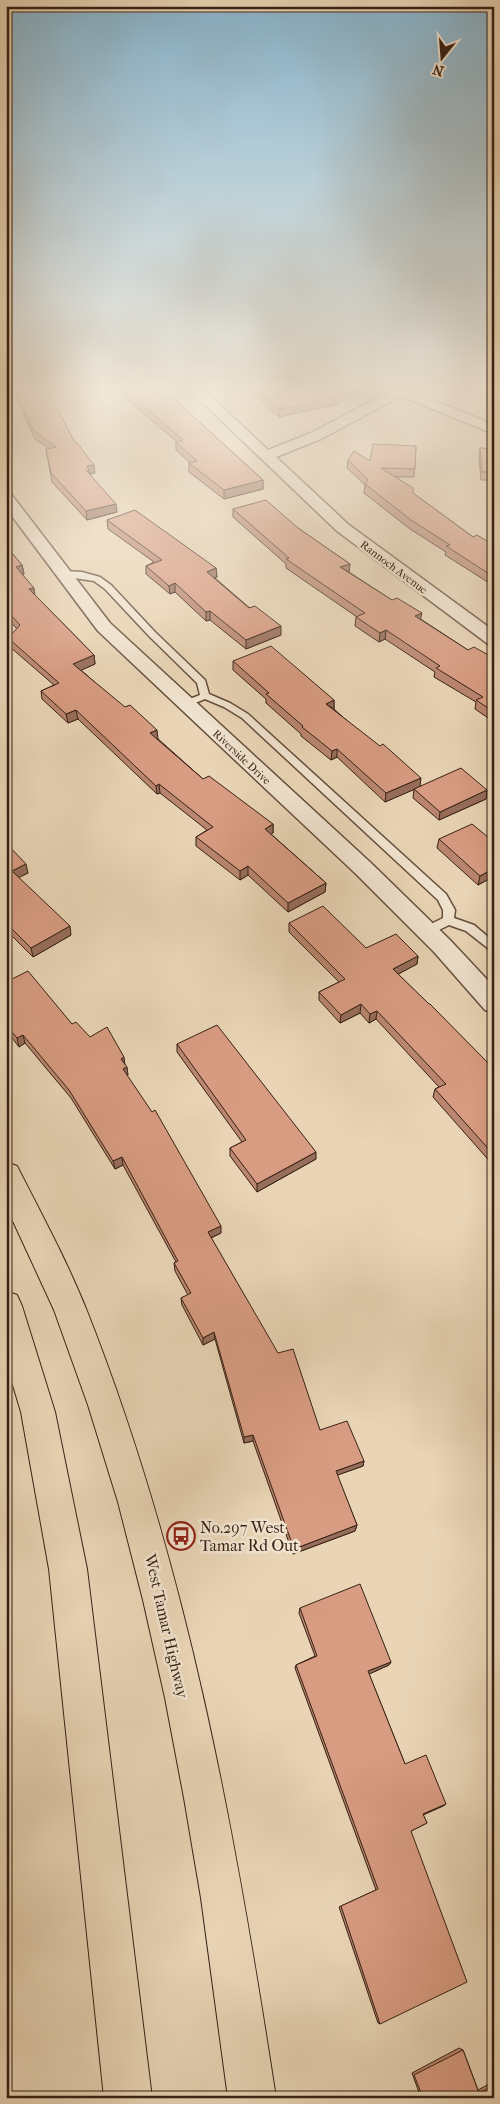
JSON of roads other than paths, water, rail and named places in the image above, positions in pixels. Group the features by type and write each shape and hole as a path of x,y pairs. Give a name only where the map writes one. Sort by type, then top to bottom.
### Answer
{"highway":[{"name":"West Tamar Highway","path":"6,1175 40,1242 98,1385 148,1544 182,1685 211,1825 252,2098"},
{"path":"6,1306 38,1412 68,1569 128,2098"}],"street":[{"name":"Rannoch Avenue","path":"295,483 343,528 494,640"},
{"name":"Riverside Drive","path":"6,497 104,627 363,868 494,1003"}],"lane":[{"path":"64,574 82,574 97,579 108,587 202,682 205,696"},
{"path":"185,704 205,696 227,705 245,716 442,897 449,910 448,920"},
{"path":"426,931 448,920 470,928 494,949"}],"place":[{"name":"No.297 West Tamar Rd Out","path":"181,1536"}]}
